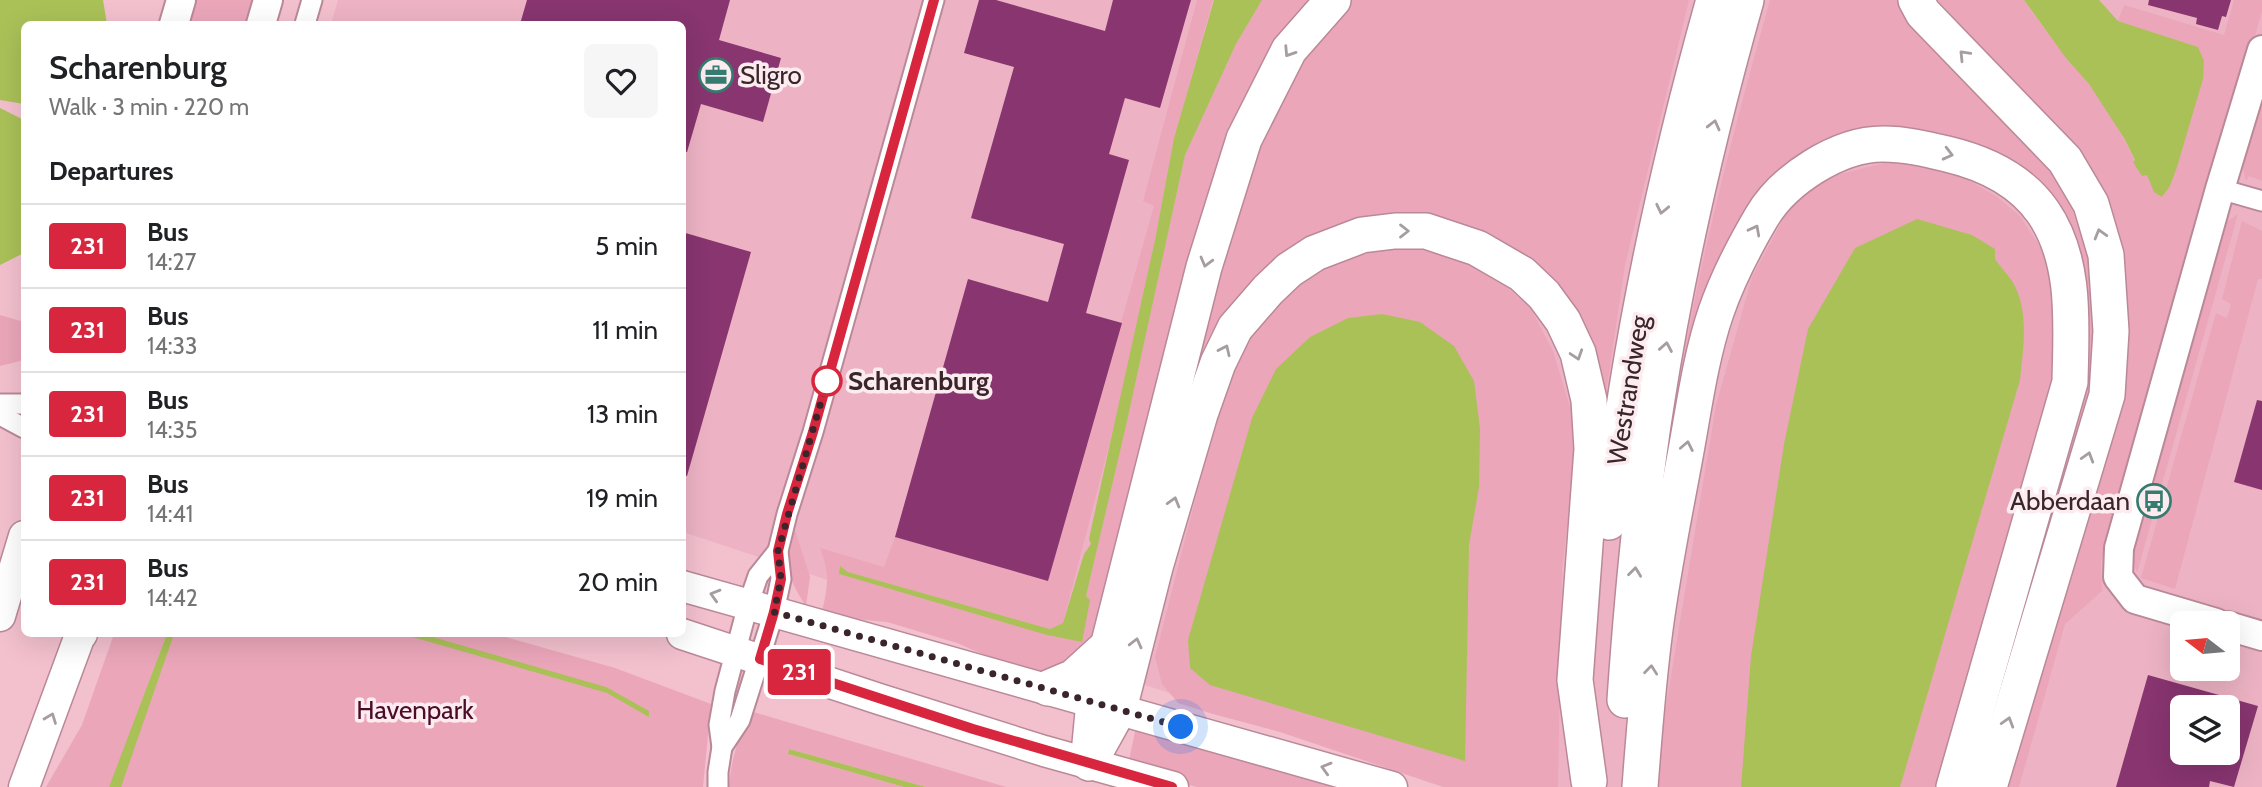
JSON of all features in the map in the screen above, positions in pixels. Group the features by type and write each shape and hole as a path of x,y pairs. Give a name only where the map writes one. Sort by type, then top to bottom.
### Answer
{"highway":[{"path":"1107,705 1108,646 1204,267 1244,139 1289,50 1333,0"},
{"name":"Westrandweg","path":"1600,785 1601,590 1626,384 1677,141 1714,0"},
{"name":"Westrandweg","path":"1600,785 1631,603 1657,399 1685,247 1746,0"},
{"path":"1916,0 1923,13 2065,160 2091,204 2106,255 2112,331 2107,395 1989,787"},
{"path":"1640,787 1655,629 1667,553 1703,361 1716,312 1731,275 1763,215 1786,188 1813,166 1847,150 1880,144 1915,146 1977,162 2004,175 2025,192 2043,212 2056,236 2064,259 2072,314 2070,382 1954,787"},
{"path":"1089,763 1155,567 1200,414 1218,363 1235,328 1282,276 1315,253 1362,235 1426,231 1477,248 1522,274 1545,295 1563,320 1578,353 1589,400 1592,449 1575,680 1600,785"},
{"path":"1048,688 1074,677 1108,646"}],"main road":[{"path":"175,21 181,0"},
{"path":"262,21 268,0"},
{"path":"2176,611 2135,599 2118,577 2119,548 2262,50"},
{"path":"0,616 21,546"},
{"path":"686,587 1392,787"},
{"path":"2240,630 2262,636"},
{"path":"686,635 879,699 1172,787"},
{"path":"24,787 80,637"}],"street":[{"path":"306,21 312,0"},
{"path":"718,787 722,747 719,725 721,708 748,654 761,608 781,579 778,551 934,0"},
{"path":"2220,189 2262,201"},
{"path":"0,404 21,404"},
{"path":"0,415 21,426"},
{"path":"748,654 761,608 758,576 778,551"}],"shaded area":[{"path":"0,0 103,0 106,21 21,21 21,104 0,100"},
{"path":"338,0 2262,0 2262,787 1453,787 686,533 686,21 332,21"},
{"path":"1214,0 1262,0 1236,44 1185,155 1086,596 1090,600 1082,642 1047,635 839,574 840,566 848,572 1050,629 1063,623 1084,554 1091,544 1089,539 1155,240 1174,138"},
{"path":"2024,0 2099,0 2118,21 2198,47 2204,61 2203,79 2177,167 2170,186 2162,197 2154,192 2147,175 2142,176 2133,162 2135,160 2124,138 2089,84 2066,58"},
{"path":"0,108 21,118 21,254 0,265"},
{"path":"1917,219 1972,235 1995,249 1995,259 2018,292 2024,343 2020,380 1900,787 1741,787 1751,656 1784,444 1808,329 1855,248"},
{"path":"1382,314 1420,322 1454,346 1474,381 1480,429 1479,487 1469,545 1465,761 1210,685 1190,668 1188,640 1252,418 1276,369 1310,337 1348,318"},
{"path":"166,637 173,637 121,787 109,787"},
{"path":"412,637 432,637 606,687 649,711 649,717 607,693"},
{"path":"789,749 926,787 904,787 788,754"}],"green space":[{"path":"192,0 253,0 247,21 186,21"},
{"path":"1197,0 1213,0 1174,138 1120,403 1063,623 1050,629 848,572 840,566 840,574 1047,635 1082,642 1086,596 1185,155 1236,44 1262,0 1314,0 1275,47 1239,110 1206,198 1181,283 1089,650 1046,674 1012,667 957,643 887,622 834,617 822,612 827,580 820,548 884,567 895,537 1048,580 1154,206 1143,201"},
{"path":"1346,0 1689,0 1625,265 1600,434 1595,380 1485,241 1296,246 1258,274 1220,317 1196,367 1229,206 1292,64"},
{"path":"1770,0 1905,0 2041,158 2070,203 2091,267 2100,310 2094,381 1980,787 1960,787 2083,330 2024,184 1886,134 1748,210 1656,539 1697,287"},
{"path":"1938,0 2024,0 2103,104 2142,176 2198,47 2118,21 2124,5 2224,35 2234,0 2262,0 2262,11 2204,219 2101,563 2102,591 2065,624 2019,787 2004,787 2115,415 2129,334 2124,266"},
{"path":"2262,91 2262,181 2249,176 2246,181 2241,162"},
{"path":"1896,160 1949,169 1996,196 2020,216 2045,254 2059,313 2057,370 1936,787 1657,787 1663,724 1716,405 1752,277 1788,210 1828,177"},
{"path":"2238,214 2137,573 2130,549 2223,224"},
{"path":"2242,221 2262,231 2262,279 2258,279 2175,589 2141,578 2216,313 2227,318 2231,304 2222,299"},
{"path":"1417,249 1459,258 1497,278 1531,309 1553,351 1571,410 1574,468 1562,569 1558,787 1443,787 1280,732 1178,703 1162,684 1155,657 1220,403 1246,341 1279,299 1335,263 1377,251"},
{"path":"0,315 21,321 21,361 0,366"},
{"path":"795,530 810,577 806,606 794,586 789,570"},
{"path":"113,637 166,637 110,787 46,787 82,725"},
{"name":"Havenpark","path":"169,637 506,637 615,668 711,704 703,787 120,787"},
{"path":"750,711 1006,787 926,787 789,749 788,754 904,787 729,787 736,748"},
{"path":"1136,727 1357,787 1197,787 1132,768 1129,760"}],"building":[{"path":"527,0 730,0 719,40 781,58 763,122 701,104 686,152 686,21 521,21"},
{"path":"979,0 996,0 1105,31 1113,0 1191,0 1160,108 1125,98 1109,154 1129,160 1086,313 1122,323 1048,581 895,537 968,279 1048,302 1064,244 971,218 1014,67 964,53"},
{"path":"2149,0 2231,0 2226,17 2222,16 2218,30 2196,24 2197,18 2148,5"},
{"path":"686,233 751,252 686,476"},
{"path":"2257,400 2262,401 2262,490 2234,482"},
{"path":"2148,675 2219,695 2170,695 2170,765 2240,765 2240,701 2258,706 2234,787 2210,781 2209,787 2116,787"}],"bus line":[{"name":"231","path":"934,0 813,432 787,514 778,551 781,579 760,659 973,729 1172,787"}],"place":[{"name":"Sligro","path":"716,75"},
{"name":"Scharenburg","path":"827,381"},
{"name":"Abberdaan","path":"2154,501"}],"route":[{"path":"827,381 778,551 781,579 774,612 1181,727"}]}
